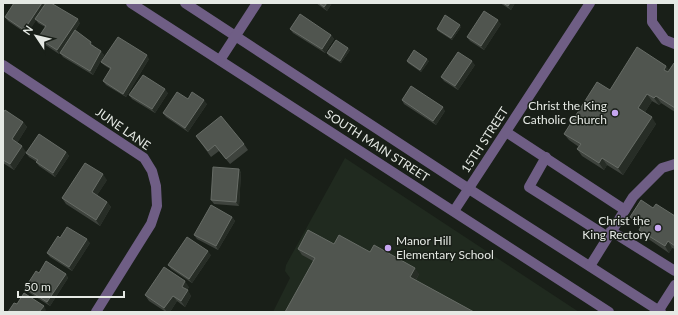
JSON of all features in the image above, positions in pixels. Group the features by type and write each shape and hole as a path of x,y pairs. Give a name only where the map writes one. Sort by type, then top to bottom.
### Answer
{"street":[{"name":"SOUTH MAIN STREET","path":"131,3 609,312"},
{"name":"SOUTH MAIN STREET","path":"184,3 469,189 660,311"},
{"path":"220,60 257,3"},
{"name":"15TH STREET","path":"454,211 590,3"},
{"path":"652,3 652,22 665,40 675,44"},
{"name":"JUNE LANE","path":"3,65 144,158 152,171 156,186 157,206 151,224 96,312"},
{"path":"506,132 625,210"},
{"path":"546,157 529,187 675,272"},
{"path":"590,266 632,197 662,168 675,164"},
{"path":"660,311 675,285"}],"shaded area":[{"name":"Manor Hill Elementary School","path":"345,158 579,312 273,312 290,278 285,271 286,265"}],"building":[{"path":"14,3 42,3 24,30 5,17"},
{"path":"46,3 51,3 78,19 57,50 38,38 46,26 35,19"},
{"path":"319,3 327,3 324,7"},
{"path":"503,3 510,3 508,6"},
{"path":"484,11 498,20 481,46 467,37"},
{"path":"300,14 331,35 322,49 290,29"},
{"path":"445,15 460,25 451,38 437,29"},
{"path":"75,30 91,42 90,44 101,51 90,71 60,53"},
{"path":"118,37 147,55 123,94 103,81 111,68 101,62"},
{"path":"336,40 348,48 340,61 327,53"},
{"name":"Christ the King Catholic Church","path":"637,47 666,66 664,70 668,72 675,63 675,108 656,96 654,98 647,94 638,108 652,117 618,168 602,158 599,163 577,149 581,144 564,134 597,82 610,90"},
{"path":"414,50 427,59 420,70 407,61"},
{"path":"458,52 472,61 455,86 441,77"},
{"path":"143,75 165,89 152,109 129,95"},
{"path":"411,86 443,107 433,121 402,100"},
{"path":"177,92 188,99 192,92 204,100 185,128 163,113"},
{"path":"5,110 23,122 12,139 22,146 10,164 3,160 3,113"},
{"path":"221,116 244,144 226,159 215,145 208,151 196,136"},
{"path":"39,134 66,152 53,173 36,162 38,160 26,153"},
{"path":"85,163 103,174 92,192 107,202 96,220 62,198"},
{"path":"213,167 239,169 236,202 211,200"},
{"name":"Christ the King Rectory","path":"641,200 653,208 656,204 675,216 675,246 668,241 665,246 639,230 642,225 630,217"},
{"path":"211,205 232,217 216,246 194,235"},
{"path":"67,227 87,239 69,267 47,253 58,236 60,238"},
{"name":"Manor Hill Elementary School","path":"308,230 334,244 339,235 370,252 374,245 415,268 410,277 474,312 285,312 315,258 298,249"},
{"path":"187,237 208,251 189,279 168,265"},
{"path":"46,261 66,274 47,302 25,288 36,271 39,273"},
{"path":"164,267 185,281 182,287 188,290 181,301 173,296 164,308 145,295"},
{"path":"24,293 44,306 39,312 8,312 14,303 17,304"}],"place":[{"name":"Christ the King Catholic Church","path":"615,113"},
{"name":"Christ the King Rectory","path":"658,228"},
{"name":"Manor Hill Elementary School","path":"388,248"}]}
